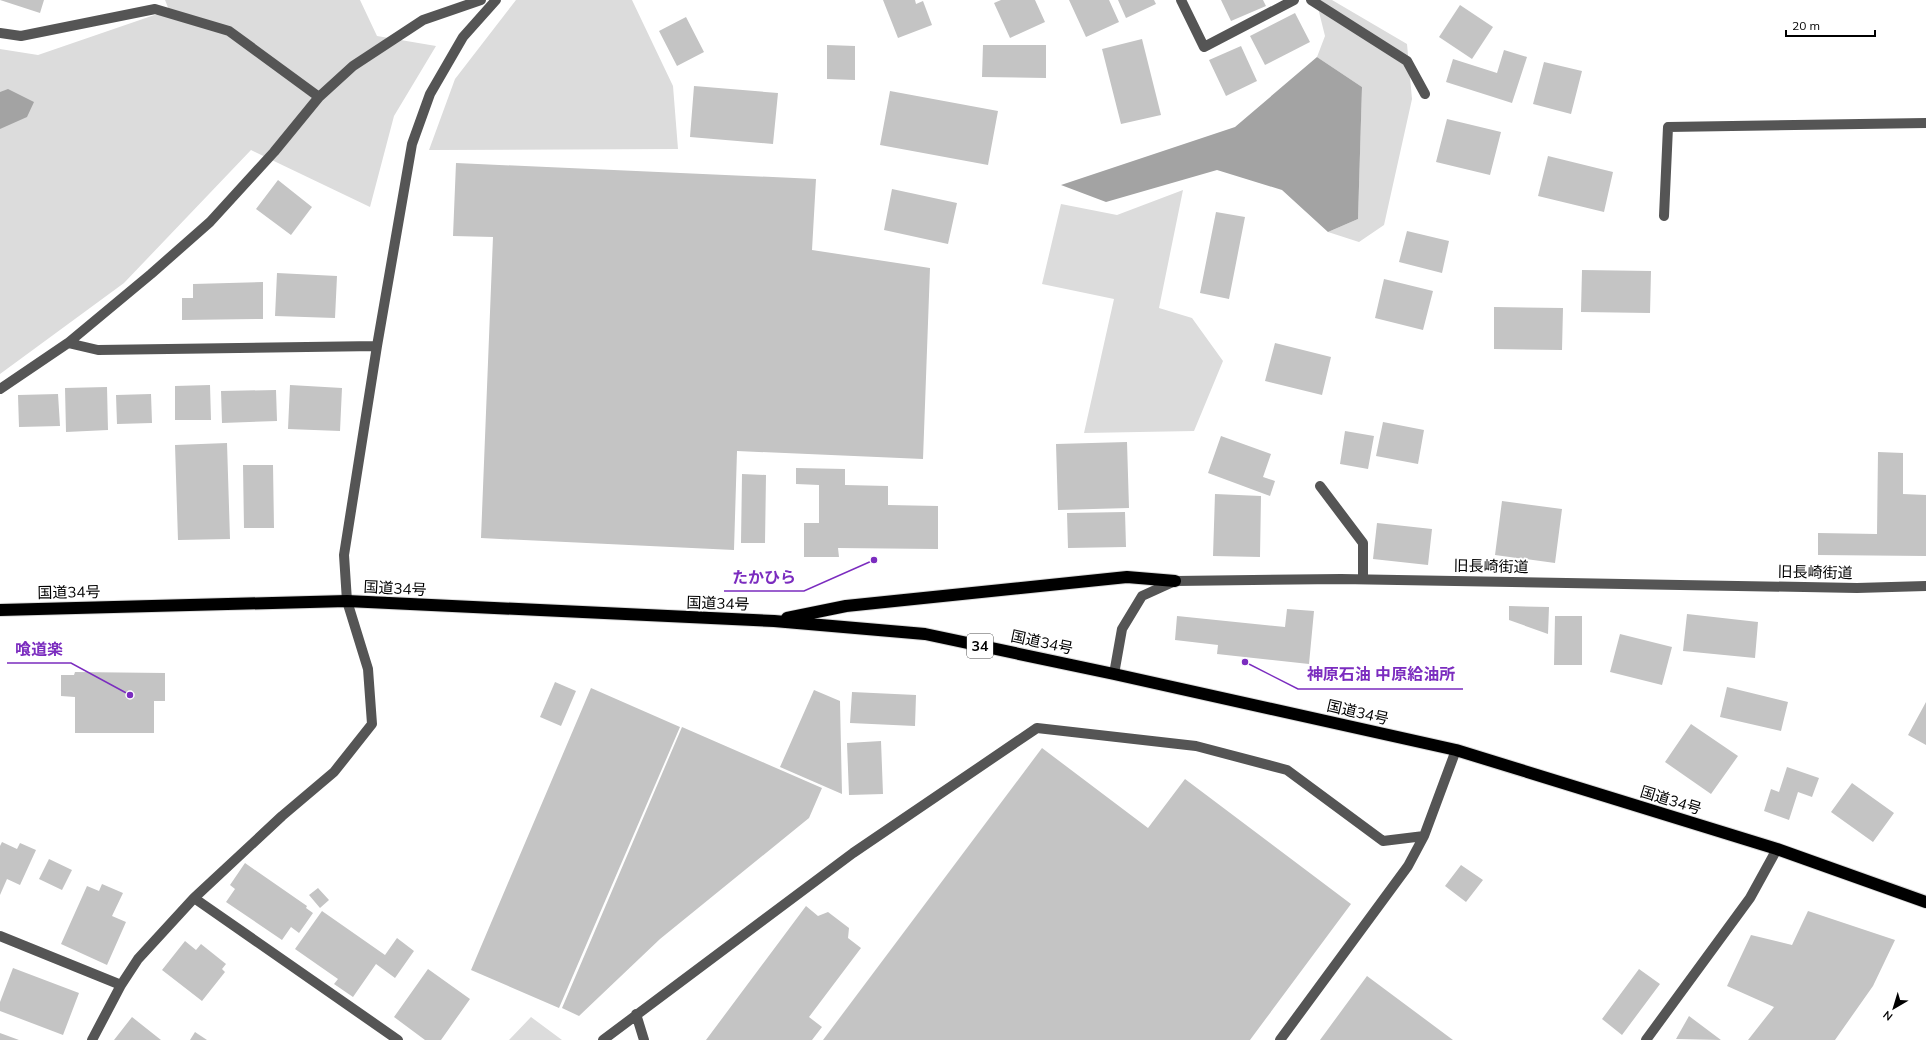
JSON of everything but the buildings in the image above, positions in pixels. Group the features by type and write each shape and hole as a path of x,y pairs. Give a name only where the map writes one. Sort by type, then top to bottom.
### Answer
{"highway":[{"path":"774,621 846,606 1120,578 1175,581"},
{"name":"国道34号","path":"0,610 346,601 774,621 925,634 1114,674 1456,750 1777,849 1926,902"}],"street":[{"path":"0,389 68,343 152,274 210,222 274,152 319,97 353,66 423,20 481,0"},
{"path":"92,1040 121,985 138,959 194,898 282,816 334,772 372,724 368,669 346,601 344,555 377,346 412,144 430,94 452,56 464,37 496,0"},
{"path":"1181,0 1204,47 1294,0"},
{"path":"1311,0 1407,60 1425,94"},
{"path":"0,33 21,36 155,9 229,31 319,97"},
{"path":"1664,216 1668,127 1926,123"},
{"path":"68,343 98,350 377,346"},
{"path":"1320,486 1363,543 1363,579"},
{"name":"旧長崎街道","path":"1114,674 1122,629 1142,596 1175,581 1363,579 1857,588 1926,586"},
{"path":"603,1040 853,852 1037,728 1196,746 1287,770 1383,841 1424,836"},
{"path":"1280,1040 1408,866 1424,836 1456,750"},
{"path":"1649,1039 1750,898 1777,849"},
{"path":"194,898 398,1040"},
{"path":"0,936 121,985"},
{"path":"636,1014 644,1040"}],"shaded area":[{"path":"165,0 360,0 377,36 436,46 394,116 370,207 251,150 124,283 0,374 0,49 38,55 169,10"},
{"path":"516,0 632,0 673,86 678,149 429,150 455,79"},
{"path":"1316,0 1332,0 1407,44 1412,99 1384,225 1359,242 1328,232 1358,219 1362,87 1317,57 1325,36"},
{"path":"1317,57 1362,87 1358,219 1328,232 1282,190 1217,170 1106,202 1061,185 1235,127"},
{"path":"8,89 34,102 27,117 0,129 0,92"},
{"path":"1183,190 1159,308 1192,318 1223,361 1194,431 1084,433 1114,299 1042,284 1061,204 1117,215"},
{"path":"531,1017 562,1040 509,1040"}],"place":[{"name":"たかひら","path":"874,560"},
{"name":"神原石油 中原給油所","path":"1245,662"},
{"name":"喰道楽","path":"130,695"}]}
